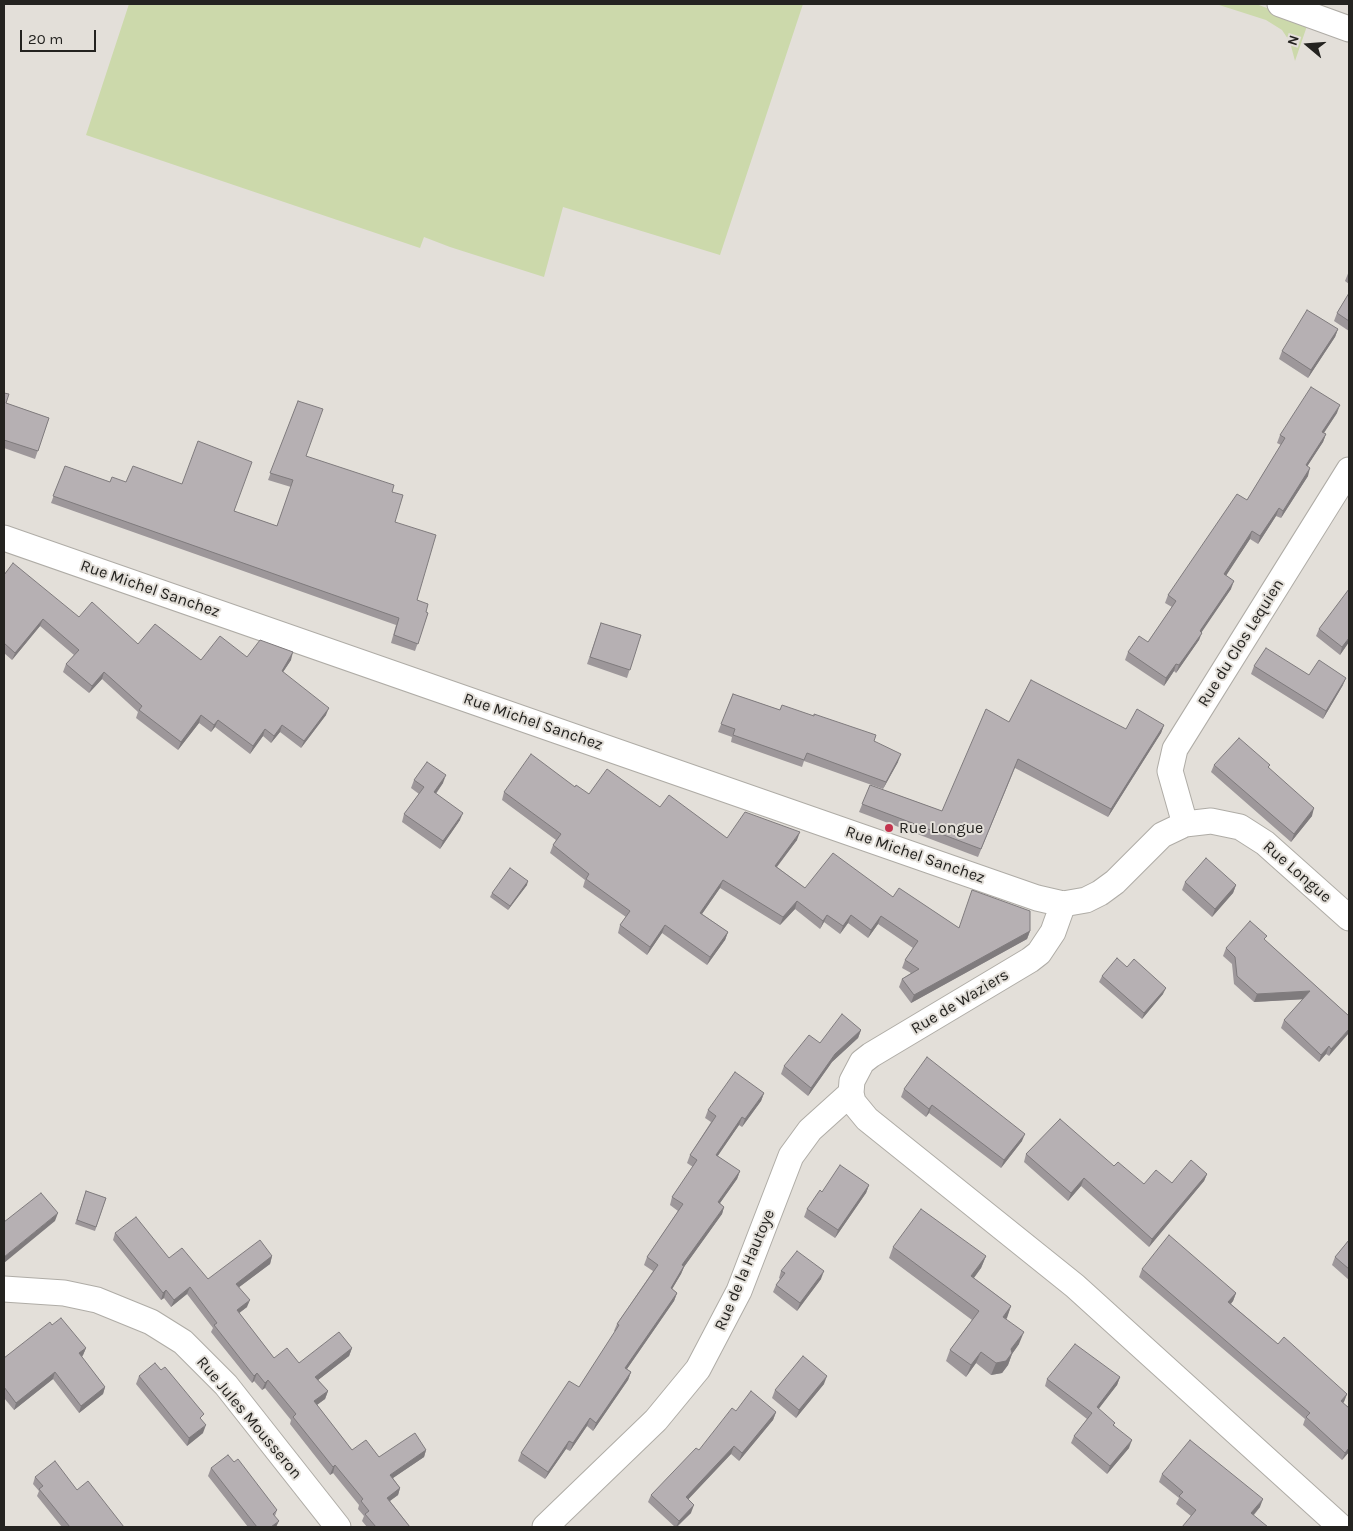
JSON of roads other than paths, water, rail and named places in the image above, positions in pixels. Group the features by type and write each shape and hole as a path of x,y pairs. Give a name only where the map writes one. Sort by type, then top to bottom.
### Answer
{"street":[{"path":"1280,4 1349,29"},
{"name":"Rue du Clos Lequien","path":"1185,824 1170,771 1175,748 1349,470"},
{"name":"Rue Michel Sanchez","path":"4,538 1037,898 1063,904"},
{"name":"Rue Longue","path":"1063,904 1075,903 1100,893 1115,882 1162,835 1185,824 1211,821 1226,823 1253,834 1277,852 1349,918"},
{"name":"Rue de Waziers","path":"851,1092 856,1070 871,1055 1038,953 1053,932 1063,904"},
{"path":"851,1092 856,1107 867,1119 1075,1286 1341,1527"},
{"name":"Rue de la Hautoye","path":"545,1527 656,1420 698,1369 739,1291 791,1156 810,1130 851,1092"},
{"name":"Rue Jules Mousseron","path":"4,1289 64,1292 97,1300 152,1322 183,1342 226,1386 338,1527"}],"place":[{"name":"Rue Longue","path":"889,828"}]}
